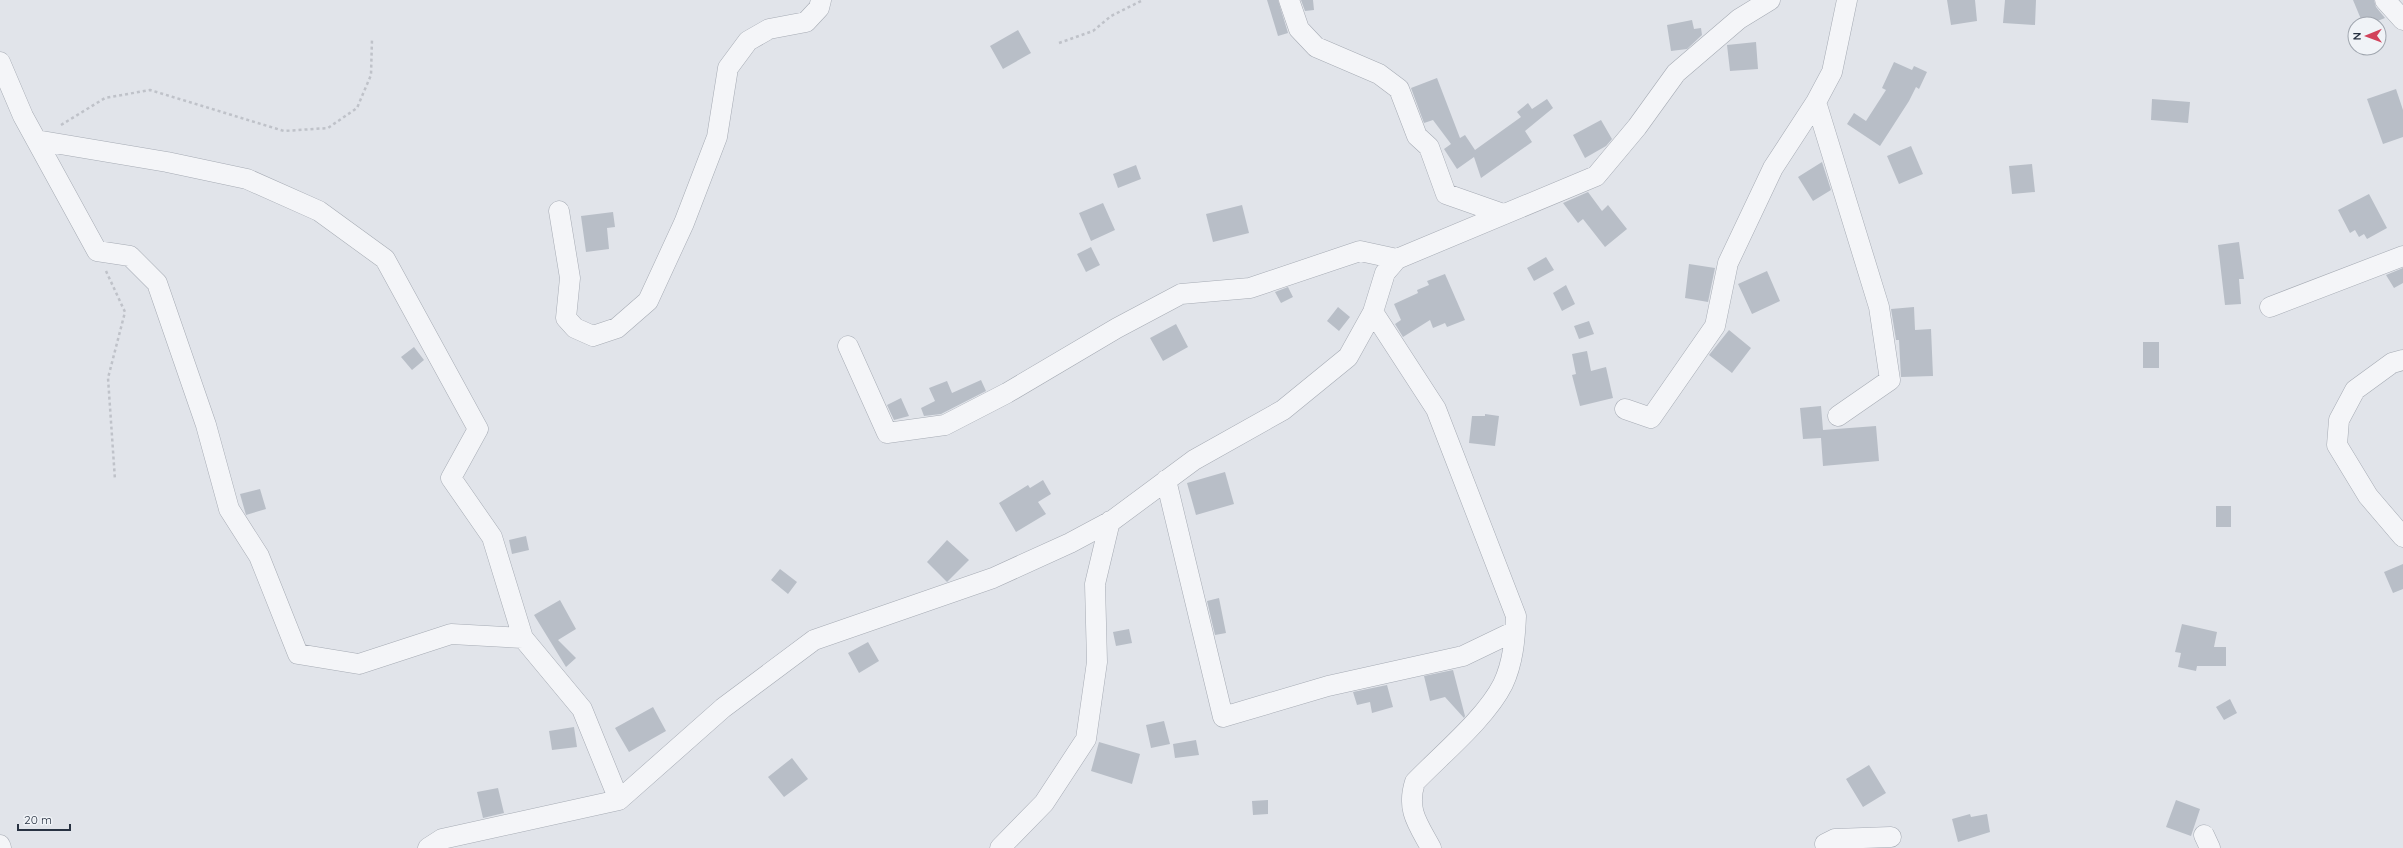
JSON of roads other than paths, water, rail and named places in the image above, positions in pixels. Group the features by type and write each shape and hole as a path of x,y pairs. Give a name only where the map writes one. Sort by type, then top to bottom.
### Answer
{"street":[{"path":"558,211 570,278 566,318 575,328 593,336 617,328 648,301 684,223 717,137 728,68 748,41 769,29 806,22 819,8 821,0"},
{"path":"1289,0 1299,29 1316,47 1379,74 1399,89 1417,136 1428,147 1446,194 1503,214"},
{"path":"428,848 442,839 619,800 722,708 814,640 993,578 1070,543 1110,522 1194,460 1283,410 1348,356 1373,312 1385,273 1397,259 1596,176 1637,127 1676,73 1739,19 1770,0"},
{"path":"1625,409 1652,418 1715,326 1728,263 1773,168 1816,102 1832,72 1847,0"},
{"path":"2385,0 2403,20"},
{"path":"0,62 23,116 97,251 130,256 157,283 206,425 229,509 259,556 298,654 360,664 451,634 523,638"},
{"path":"1816,102 1879,307 1890,380 1838,416"},
{"path":"36,140 167,162 247,178 319,212 385,259 478,429 452,478 492,537 523,638 582,709 619,800"},
{"path":"848,346 887,433 945,425 1007,394 1117,328 1181,294 1250,288 1360,251 1397,259"},
{"path":"2270,307 2403,256"},
{"path":"1373,312 1436,409 1516,616 1515,646 1503,684 1488,708 1415,782 1411,795 1413,816 1432,848"},
{"path":"2403,360 2392,363 2355,390 2339,420 2337,445 2368,496 2403,537"},
{"path":"1166,480 1224,717 1328,686 1463,656 1515,631"},
{"path":"1000,848 1044,803 1086,739 1097,662 1095,584 1110,522"},
{"path":"1826,848 1826,844 1836,840 1891,837"}]}
